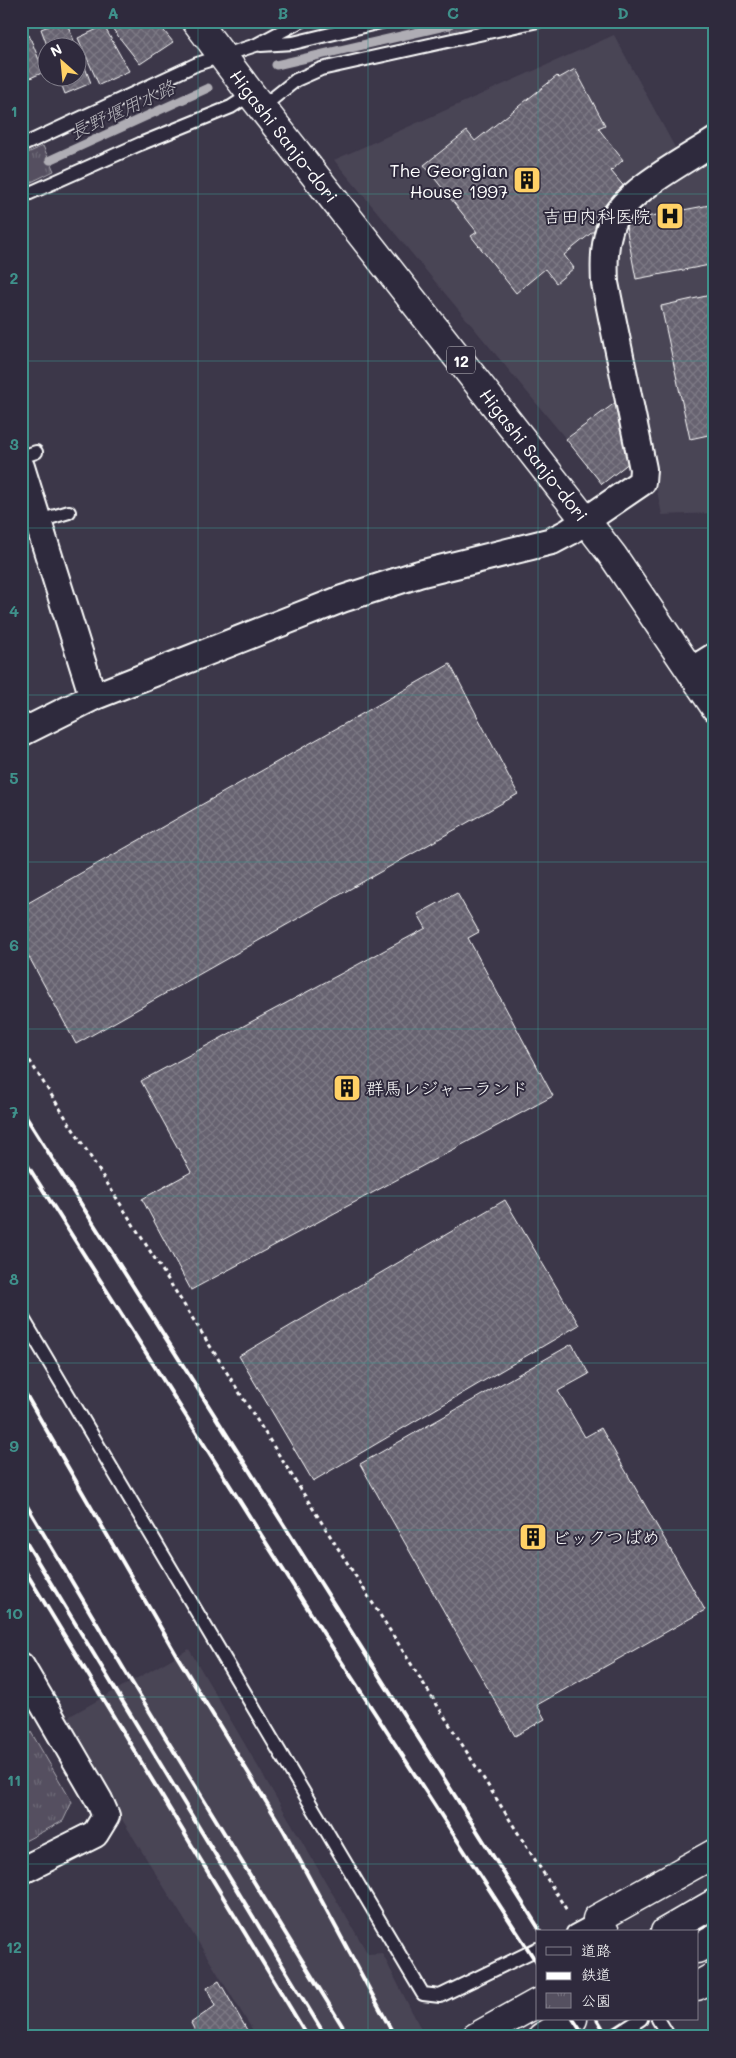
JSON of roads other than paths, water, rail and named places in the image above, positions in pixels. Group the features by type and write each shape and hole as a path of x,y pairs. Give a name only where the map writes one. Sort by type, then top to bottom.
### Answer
{"main road":[{"name":"Higashi Sanjo-dori","path":"196,21 613,556 715,707"},
{"path":"591,1928 715,1853"},
{"path":"668,1930 715,1903"},
{"path":"698,1948 715,1939"},
{"path":"698,1985 715,1976"},
{"path":"476,2037 536,2004"},
{"path":"542,2037 571,2020"}],"street":[{"path":"21,733 93,696 351,596 419,574 552,541 586,521 642,482 643,468 605,283 604,258 607,239 613,221 627,201 647,185 715,141"},
{"path":"28,460 39,521 93,696"},
{"path":"691,671 715,656"},
{"path":"21,1666 99,1800 106,1816 95,1834 21,1872"}],"lane":[{"path":"21,146 197,64 256,45 301,21"},
{"path":"256,45 293,42 384,21"},
{"path":"21,197 140,144 231,107 257,100 321,69 538,21"},
{"path":"21,457 28,460"},
{"path":"39,521 69,512"},
{"path":"21,1315 423,1994 440,1996 536,1949"},
{"path":"614,2037 640,2020"},
{"path":"659,2020 669,2037"}],"waterway":[{"name":"長野堰用水路","path":"276,65 449,25"},
{"name":"長野堰用水路","path":"50,160 208,88"}],"railway":[{"path":"21,1109 540,1930"},
{"path":"21,1155 332,1647 536,1961"},
{"path":"21,1386 177,1656 284,1831 395,2037"},
{"path":"21,1496 131,1681 349,2037"},
{"path":"21,1534 326,2037"},
{"path":"21,1564 308,2037"},
{"path":"574,2020 585,2037"},
{"path":"598,2020 608,2037"}],"place":[{"name":"The Georgian House 1997","path":"527,180"},
{"name":"吉田内科医院","path":"670,216"},
{"name":"群馬レジャーランド","path":"347,1088"},
{"name":"ビックつばめ","path":"533,1537"}]}
